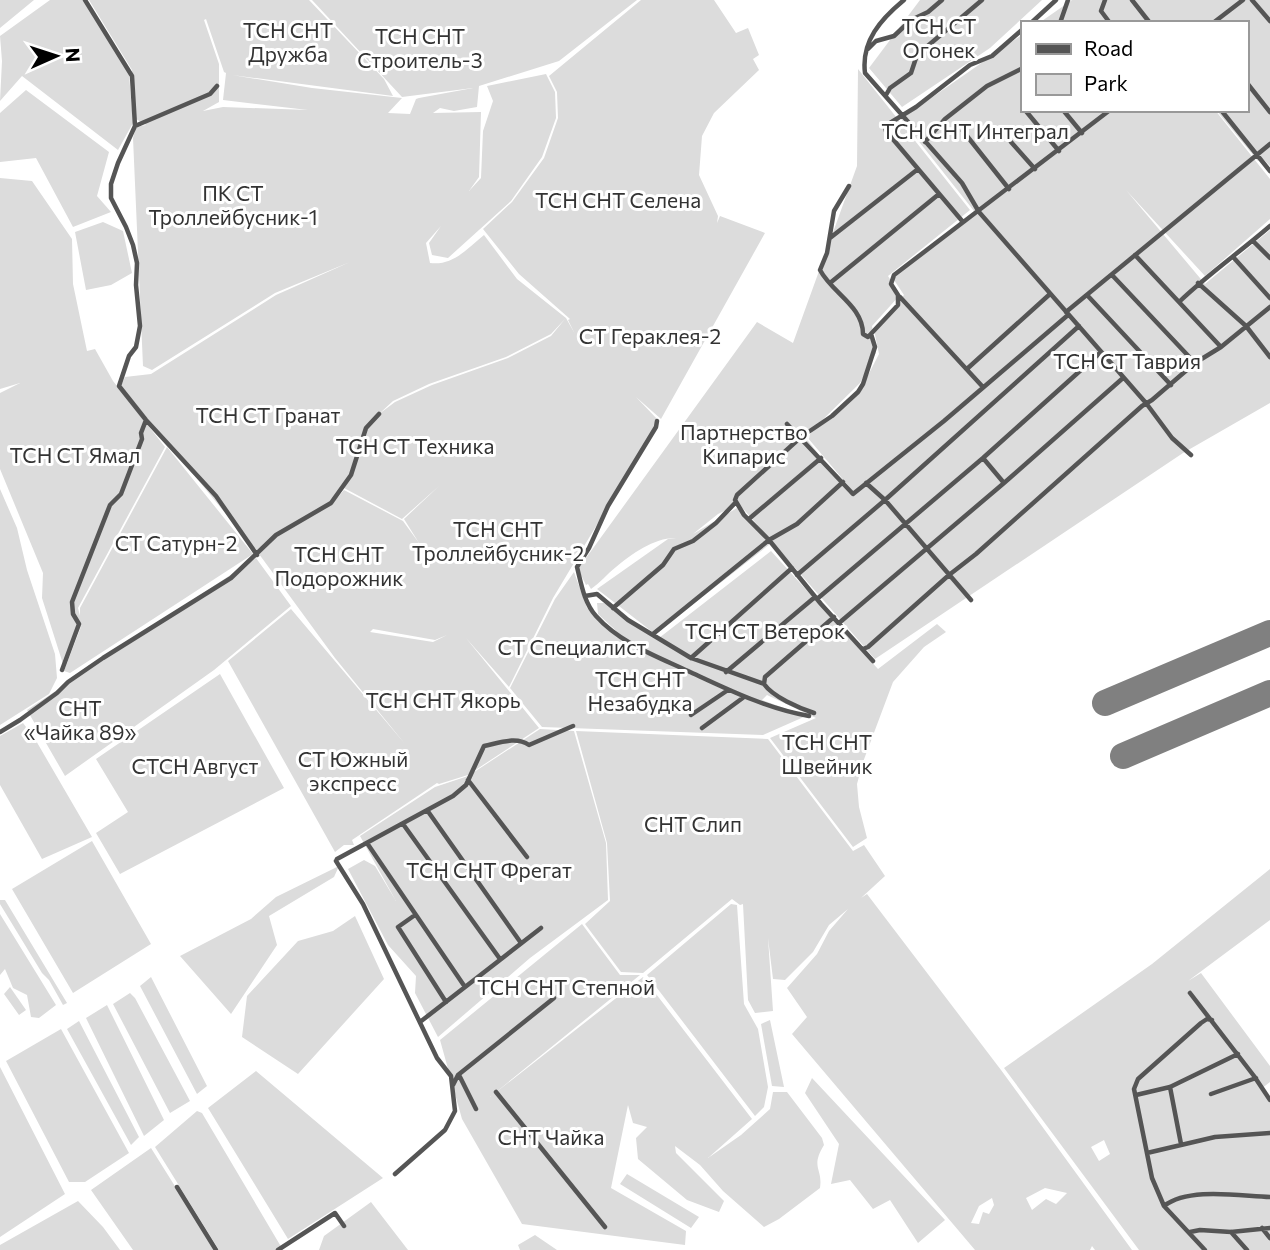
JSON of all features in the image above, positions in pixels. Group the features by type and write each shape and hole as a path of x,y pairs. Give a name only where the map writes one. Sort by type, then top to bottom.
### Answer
{"street":[{"path":"85,0 132,76 135,126 111,184 111,198 126,227 135,254 141,326 136,346 119,386 146,420 216,496 257,555"},
{"path":"904,0 882,18 864,51 865,72 886,95 891,105 962,183 979,212 1146,402 1172,438 1191,456"},
{"path":"864,51 876,41 894,36 911,20 928,12 942,0"},
{"path":"886,95 890,88 911,73 917,55 982,0"},
{"path":"1033,21 1056,0"},
{"path":"1061,21 1068,0"},
{"path":"1105,0 1101,11 1108,21"},
{"path":"1132,0 1148,21"},
{"path":"1216,21 1243,0"},
{"path":"1252,0 1270,21"},
{"path":"963,222 885,129 886,124 916,107 970,65 992,56 1021,31"},
{"path":"925,142 945,119 987,86 1021,69"},
{"path":"135,126 210,94 217,86"},
{"path":"1249,86 1270,112"},
{"path":"1027,112 1059,151"},
{"path":"1065,112 1082,133"},
{"path":"982,386 898,295 891,284 892,277 1059,151 1106,112"},
{"path":"1223,112 1270,171"},
{"path":"963,131 1009,189"},
{"path":"1011,142 1035,169"},
{"path":"787,424 853,494 944,421 1087,295 1270,144"},
{"path":"830,239 918,169"},
{"path":"849,187 834,211 830,239 820,270 859,315 864,335 869,336 898,305 898,295"},
{"path":"830,283 939,194"},
{"path":"1178,302 1270,226"},
{"path":"1253,241 1270,258"},
{"path":"1135,255 1221,347"},
{"path":"1234,258 1270,298"},
{"path":"1112,275 1195,363"},
{"path":"1198,283 1246,326 1270,357"},
{"path":"968,368 1050,294"},
{"path":"1087,295 1171,385"},
{"path":"863,649 869,648 1146,402 1171,385 1195,363 1221,347 1270,306"},
{"path":"797,575 886,500 1079,326"},
{"path":"613,608 663,565 674,549 692,541 716,523 736,502 737,495 801,436 832,415 858,392 875,346 870,332"},
{"path":"726,672 906,524 1101,352"},
{"path":"839,623 1123,378"},
{"path":"0,732 38,707 103,657 230,578 276,535 331,503 351,475 366,428 379,414"},
{"path":"62,670 79,624 72,614 72,602 110,505 121,494 142,439 141,433 146,420"},
{"path":"585,596 597,594 613,608 691,658 764,684 768,690 811,715 783,711 728,690 627,641 595,616 585,596 577,566 657,421"},
{"path":"749,519 821,458"},
{"path":"983,458 1004,483"},
{"path":"653,634 769,540 797,524 843,482"},
{"path":"866,483 886,500 971,600"},
{"path":"736,502 873,661"},
{"path":"691,658 792,568"},
{"path":"764,684 765,677 834,617"},
{"path":"691,715 728,690"},
{"path":"702,728 744,696"},
{"path":"395,1174 445,1130 455,1111 453,1085 451,1076 437,1058 363,904 337,860 453,796 468,780 484,746 512,740 524,741 529,745 573,726"},
{"path":"468,780 527,857"},
{"path":"427,810 521,943"},
{"path":"402,824 500,959"},
{"path":"367,843 465,987"},
{"path":"415,915 398,927 446,1002"},
{"path":"420,1022 541,928"},
{"path":"1190,993 1270,1100"},
{"path":"453,1085 458,1075 554,998"},
{"path":"1205,1250 1164,1206 1152,1178 1135,1086 1138,1079 1200,1023 1207,1019 1212,1020"},
{"path":"1136,1095 1170,1087 1238,1054"},
{"path":"458,1075 476,1109"},
{"path":"1211,1094 1256,1078"},
{"path":"1170,1087 1181,1144"},
{"path":"496,1092 605,1227"},
{"path":"1147,1153 1215,1137 1270,1133"},
{"path":"177,1187 216,1250"},
{"path":"1164,1206 1181,1196 1191,1195 1270,1197"},
{"path":"278,1250 335,1213 344,1226"},
{"path":"1261,1227 1270,1238"},
{"path":"1189,1232 1270,1228"},
{"path":"1231,1232 1247,1250"}],"green space":[{"path":"0,0 34,0 0,28"},
{"path":"50,0 83,0 129,74 133,123 118,150 22,76 0,101 0,36"},
{"path":"89,0 309,0 384,79 393,96 232,75 312,88 402,98 388,113 410,114 416,99 473,88 402,97 312,0 637,0 559,61 479,86 477,107 454,111 440,108 433,113 481,112 479,177 469,191 481,178 483,131 493,101 487,86 546,74 555,92 556,118 542,157 511,201 448,258 432,255 429,243 441,226 426,243 430,263 446,262 484,235 517,279 566,318 575,334 568,320 570,319 519,274 483,229 512,202 544,158 558,118 557,92 549,76 641,0 714,0 736,33 748,28 759,55 753,59 759,70 714,113 702,136 699,175 718,216 717,223 720,216 765,233 661,419 636,397 659,421 553,598 509,687 466,638 539,728 468,775 437,783 352,840 354,845 344,845 335,852 228,661 291,609 405,744 335,658 259,554 277,536 333,503 344,490 403,521 419,543 404,519 439,486 402,519 344,488 352,476 365,427 350,474 330,502 276,534 257,552 121,386 125,377 151,374 276,295 350,262 275,293 152,370 143,366 133,138 136,127 146,125 136,119 132,70","holes":["206,19 226,73 223,100 308,110 223,107 203,111 219,102 219,64 204,20","565,319 551,336 508,358 432,385 395,402 379,414 393,401 429,384 506,357 551,334","373,629 435,640 447,635 433,642 370,632"]},
{"name":"ТСН СТ Огонек","path":"920,0 1042,0 990,48 902,107 869,68"},
{"path":"1072,0 1270,0 1270,166 1262,158 1258,161 1218,112 1249,112 1249,21 1042,21"},
{"path":"1021,35 1021,112 1217,112 1270,179 1270,219 1205,276 1126,190 1205,284 1270,230 1270,403 1183,453 875,659 739,504 718,514 693,534 737,508 770,544 655,634 597,589 668,539 676,538 668,538 660,540 636,552 591,589 578,569 757,322 793,343 857,166 858,69 970,210 888,276 900,295 872,326 876,353 860,383 805,437 849,493 852,490 807,437 863,385 879,354 874,330 904,295 892,277 1079,131 974,211 901,119"},
{"path":"26,90 109,152 97,196 111,212 73,227 36,158 0,162 0,113"},
{"path":"0,178 32,181 72,239 73,284 87,351 95,349 113,381 165,447 78,608 80,616 80,608 167,447 253,554 70,673 64,671 82,624 63,664 42,598 43,573 0,469 0,393 20,383 0,389"},
{"path":"103,222 123,231 132,273 111,285 86,290 75,232"},
{"path":"0,489 17,528 27,570 55,654 57,678 49,694 0,725"},
{"path":"771,551 878,669 937,624 946,632 924,647 893,682 857,784 859,807 867,838 853,847 770,738 816,718 767,695 762,700 806,716 763,735 542,727 510,688 555,599 574,572 587,608 625,639 598,614 597,603 604,603 659,638"},
{"name":"СНТ «Чайка 89»","path":"256,558 291,606 214,670 65,776 27,710"},
{"name":"СТСН Август","path":"220,674 284,788 120,874 96,833 128,812 96,759"},
{"path":"23,723 92,837 42,859 0,785 0,736"},
{"name":"ТСН СНТ Фрегат","path":"540,729 574,731 606,843 608,900 530,958 438,1037 415,993 416,976 388,945 348,869 364,860 375,866 396,901 360,836 435,787 468,776"},
{"name":"СНТ Слип","path":"576,731 768,739 853,851 864,845 885,876 861,898 867,894 1001,1070 1132,1250 1095,1250 1092,1246 1090,1250 975,1250 792,1034 807,1017 787,988 817,954 829,931 848,909 829,925 813,952 785,980 773,979 768,938 773,1011 755,1013 748,1000 743,904 740,905 732,899 643,973 621,972 585,924 610,901 607,843","holes":["1045,1188 1067,1193 1056,1204 1046,1199 1032,1210 1026,1198","992,1198 994,1205 989,1214 983,1212 979,1224 971,1223 979,1206"]},
{"path":"92,841 151,944 73,993 12,889"},
{"path":"339,866 334,877 269,916 277,945 231,1014 180,956 251,919 276,897"},
{"path":"1270,869 1270,920 1188,981 1201,973 1270,1066 1270,1082 1261,1089 1270,1102 1270,1227 1189,1231 1205,1250 1139,1250 1004,1068 1152,964","holes":["1104,1140 1110,1154 1099,1161 1091,1147"]},
{"path":"0,900 5,900 67,1003 63,1005 42,973"},
{"path":"731,904 737,905 744,1004 758,1029 768,1087 764,1107 755,1116 647,975"},
{"path":"0,914 56,1005 39,1018 31,1017 27,995 13,988 5,969 0,975"},
{"path":"355,916 384,979 298,1074 242,1037 247,996 298,941 333,931"},
{"path":"582,924 620,975 640,975 490,1097 643,977 752,1119 708,1158 741,1135 770,1109 773,1092 787,1092 822,1138 824,1145 817,1163 820,1188 764,1227 723,1191 700,1165 675,1146 676,1153 724,1201 719,1212 687,1200 638,1159 636,1138 647,1127 633,1123 628,1105 611,1188 686,1231 685,1245 522,1224 462,1119 440,1040"},
{"path":"151,977 207,1086 197,1094 140,986"},
{"path":"10,987 26,1010 19,1015 4,994"},
{"path":"130,993 190,1101 170,1113 113,1004"},
{"path":"107,1005 164,1120 144,1136 86,1018"},
{"path":"770,1020 784,1087 772,1086 761,1024"},
{"path":"79,1021 139,1137 131,1145 67,1029"},
{"path":"61,1029 129,1153 85,1182 69,1182 6,1061"},
{"path":"0,1067 65,1194 0,1237"},
{"path":"256,1071 383,1178 288,1239 208,1108"},
{"path":"812,1078 945,1220 918,1243 890,1200 873,1209 850,1180 831,1184 839,1144 805,1093"},
{"path":"197,1111 202,1113 283,1250 219,1250 155,1147"},
{"path":"151,1148 215,1250 133,1250 91,1190"},
{"path":"627,1174 699,1217 691,1228 620,1184"},
{"path":"78,1201 120,1250 0,1250 0,1245"},
{"path":"371,1202 408,1250 319,1250 324,1236"},
{"path":"1270,1229 1270,1250 1208,1250 1190,1232 1230,1232"},
{"path":"535,1235 557,1250 520,1250 518,1245"}],"runway":[{"path":"1105,703 1270,633"},
{"path":"1123,756 1270,693"}],"park label":[{"name":"ТСН СНТ Дружба","path":"288,41"},
{"name":"ТСН СНТ Строитель-3","path":"420,47"},
{"name":"ТСН СНТ Интеграл","path":"975,130"},
{"name":"ТСН СНТ Селена","path":"618,199"},
{"name":"ПК СТ Троллейбусник-1","path":"233,204"},
{"name":"СТ Гераклея-2","path":"650,335"},
{"name":"ТСН СТ Таврия","path":"1127,360"},
{"name":"ТСН СТ Гранат","path":"268,414"},
{"name":"Партнерство Кипарис","path":"744,443"},
{"name":"ТСН СТ Техника","path":"415,445"},
{"name":"ТСН СТ Ямал","path":"75,454"},
{"name":"ТСН СНТ Троллейбусник-2","path":"498,540"},
{"name":"СТ Сатурн-2","path":"176,542"},
{"name":"ТСН СНТ Подорожник","path":"339,565"},
{"name":"ТСН СТ Ветерок","path":"765,630"},
{"name":"СТ Специалист","path":"572,646"},
{"name":"ТСН СНТ Незабудка","path":"640,690"},
{"name":"ТСН СНТ Якорь","path":"443,699"},
{"name":"ТСН СНТ Швейник","path":"827,753"},
{"name":"СТ Южный экспресс","path":"353,770"},
{"name":"ТСН СНТ Степной","path":"566,986"},
{"name":"СНТ Чайка","path":"551,1136"}]}
